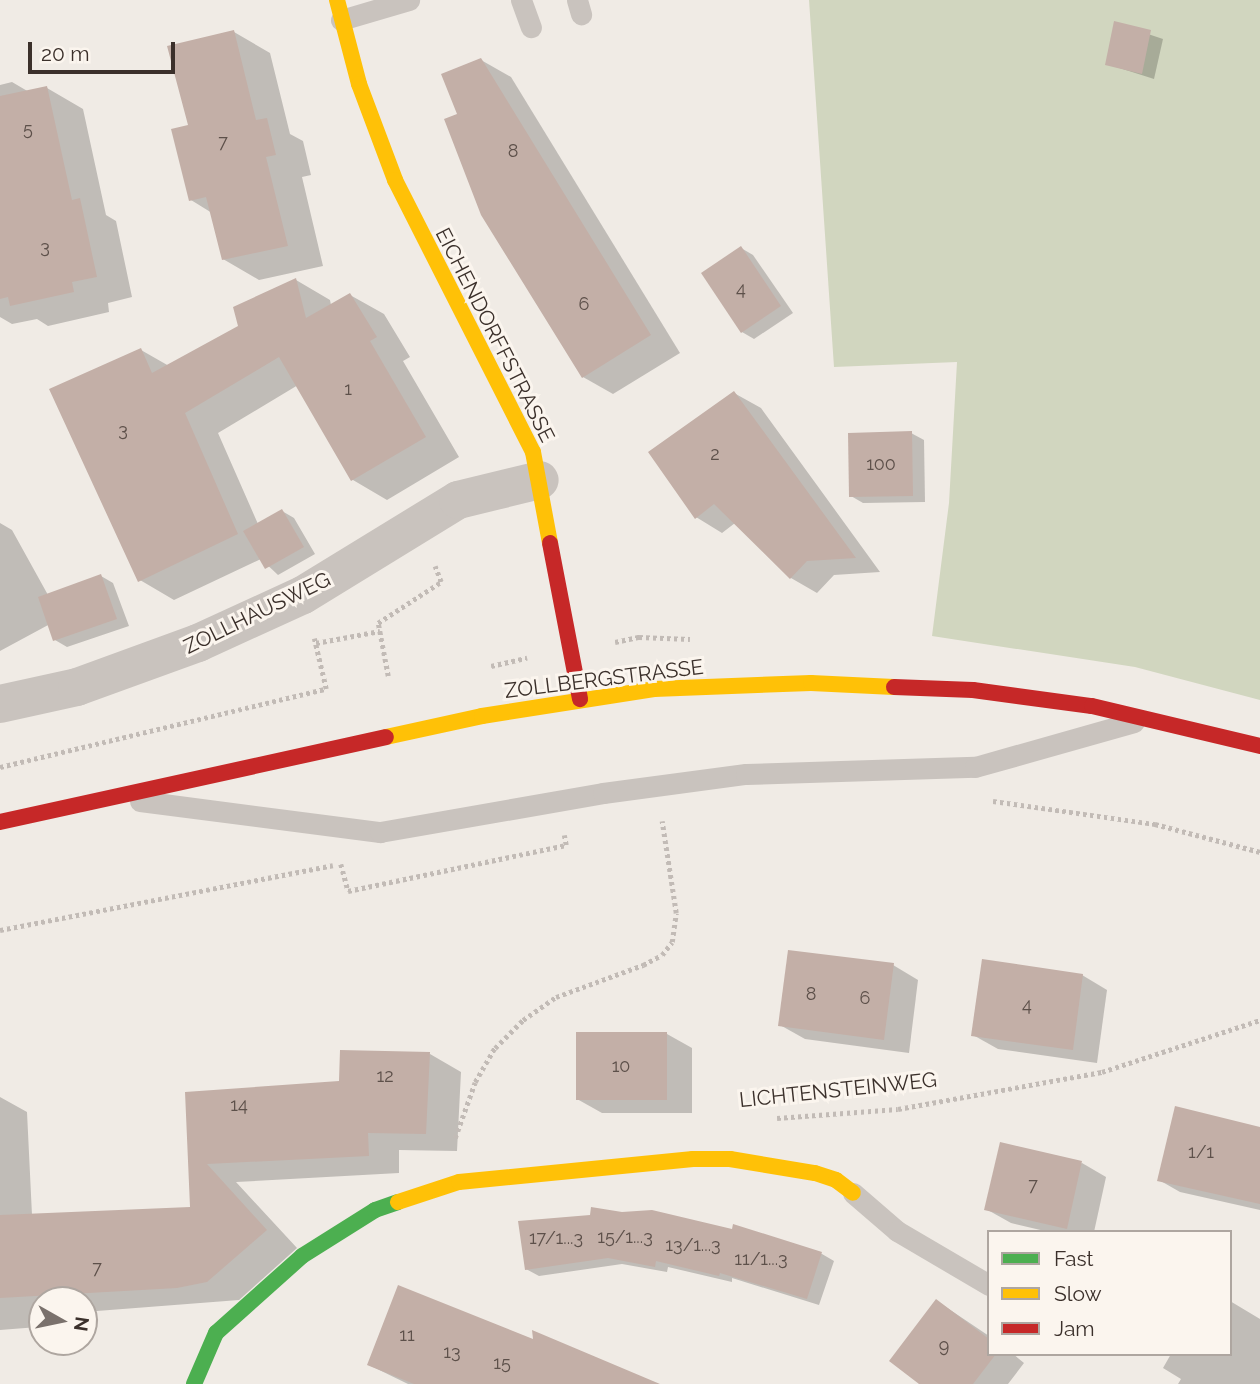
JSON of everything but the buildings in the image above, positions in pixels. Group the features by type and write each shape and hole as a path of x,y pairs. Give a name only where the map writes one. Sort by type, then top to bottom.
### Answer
{"street":[{"name":"EICHENDORFFSTRASSE","path":"339,10 395,180 431,258 522,425 540,480 580,698"},
{"name":"ZOLLHAUSWEG","path":"0,704 113,675 248,622 323,583 414,525 473,494 540,480"},
{"name":"ZOLLBERGSTRASSE","path":"0,822 110,796 580,698 732,685 890,684 1039,697 1149,718 1260,746"},
{"path":"194,1384 216,1333 302,1256 375,1210 449,1185 694,1158 815,1173 836,1180 853,1193"}],"lane":[{"path":"339,10 409,0"},
{"path":"521,0 531,27"},
{"path":"110,796 380,832 603,793 746,775 975,766 1149,718"},
{"path":"853,1193 897,1231 987,1284"}],"path":[{"path":"388,676 379,623 441,582 414,525"},
{"path":"0,767 326,689 316,643 380,631"},
{"path":"978,799 1155,824 1260,852"},
{"path":"461,1114 495,1048 523,1020 556,997 643,965 662,955 672,942 676,913 660,806"},
{"path":"0,930 341,863 348,891 566,845 562,821"},
{"name":"LICHTENSTEINWEG","path":"768,1119 898,1109 1102,1072 1260,1020"}],"green space":[{"path":"809,0 1260,0 1260,700 1135,667 932,636 949,503 957,362 834,367"}],"traffic: fast":[{"path":"194,1384 216,1333 302,1256 375,1210 398,1202"}],"traffic: slow":[{"path":"337,0 359,84 395,180 533,452 550,543"},
{"path":"386,737 482,716 654,689 811,683 894,687"},
{"path":"398,1202 459,1182 693,1159 730,1159 815,1173 836,1180 853,1193"}],"traffic: jam":[{"path":"550,543 580,699"},
{"path":"894,687 973,690 1092,706 1260,746"},
{"path":"0,822 386,737"}]}
